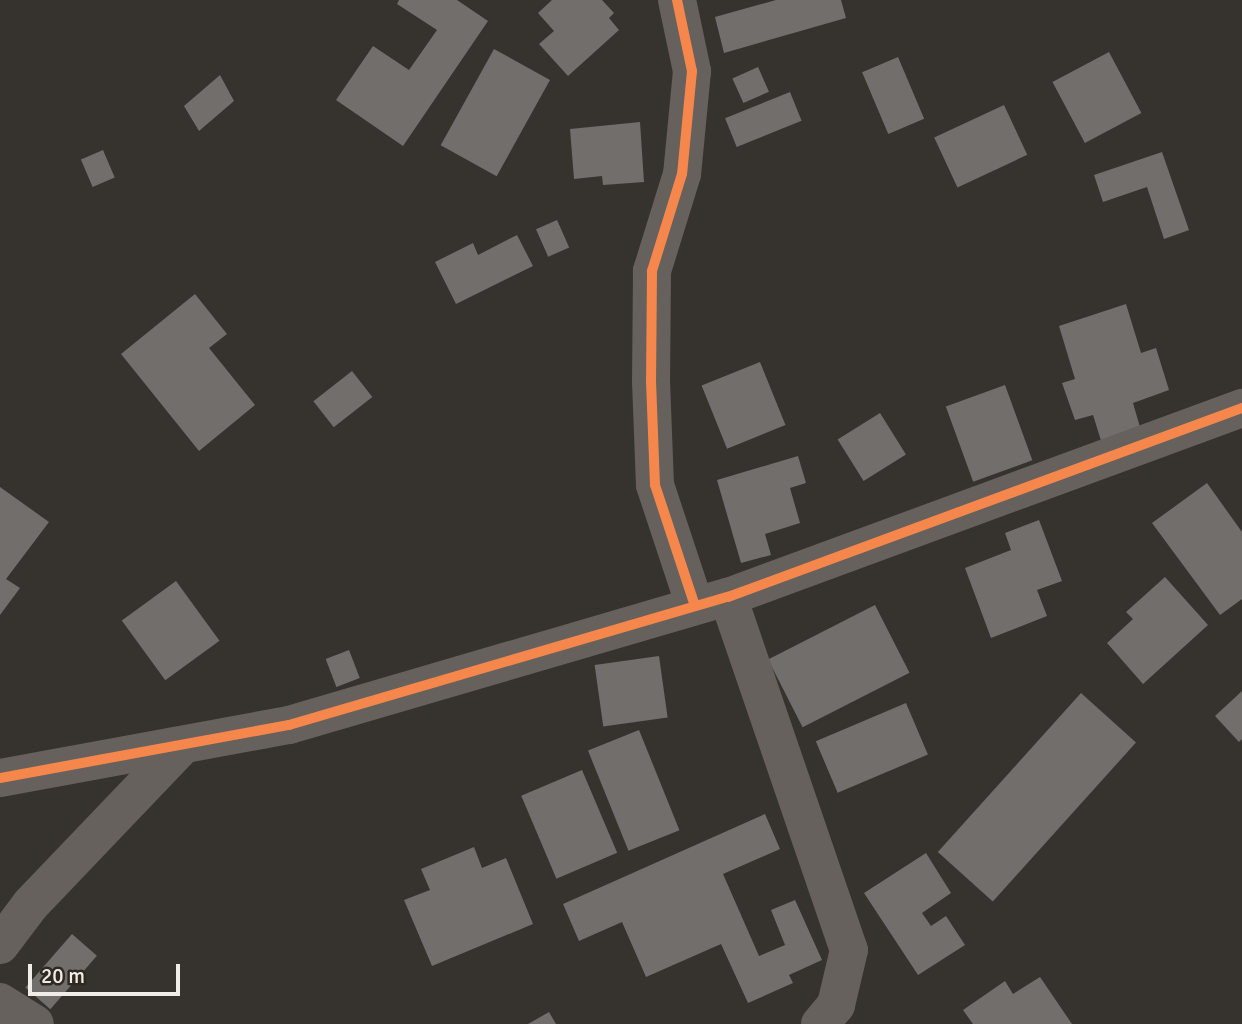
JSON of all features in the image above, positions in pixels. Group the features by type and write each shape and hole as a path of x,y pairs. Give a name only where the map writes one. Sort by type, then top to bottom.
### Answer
{"street":[{"path":"677,0 692,71 682,174 652,271 651,381 655,485 711,601 849,950 836,1005 820,1024"},
{"path":"0,778 180,748 289,724 711,601 1242,408"},
{"path":"0,945 31,904 180,748"},
{"path":"0,1002 34,1024"}],"building":[{"path":"399,0 457,0 488,21 403,146 336,100 373,46 409,70 437,30 397,4"},
{"path":"552,0 602,0 614,13 609,18 619,30 568,76 539,44 554,31 538,13"},
{"path":"776,0 841,0 846,18 724,53 715,17"},
{"path":"494,49 550,80 497,176 441,145"},
{"path":"1109,52 1141,113 1085,143 1052,82"},
{"path":"898,57 924,119 888,134 862,72"},
{"path":"758,67 769,92 743,103 732,78"},
{"path":"220,75 234,101 199,131 184,106"},
{"path":"790,92 802,121 737,147 725,118"},
{"path":"1004,105 1027,155 957,187 934,138"},
{"path":"640,122 644,182 603,185 602,176 574,179 570,129"},
{"path":"103,150 115,178 93,187 81,159"},
{"path":"1162,152 1189,230 1164,239 1147,187 1103,202 1094,175"},
{"path":"557,220 569,247 548,257 536,229"},
{"path":"517,235 533,266 456,304 435,262 473,243 478,255"},
{"path":"195,294 227,334 209,348 255,405 199,451 121,354"},
{"path":"1126,304 1141,353 1156,348 1169,390 1133,403 1142,434 1103,447 1093,415 1075,420 1062,383 1075,379 1059,326"},
{"path":"760,362 785,425 727,449 702,386"},
{"path":"352,371 372,397 334,427 313,401"},
{"path":"1005,385 1032,460 973,482 946,407"},
{"path":"880,413 906,455 864,481 838,439"},
{"path":"798,456 806,483 790,488 800,523 765,534 771,555 741,563 717,480"},
{"path":"1207,483 1242,532 1242,599 1220,615 1152,523"},
{"path":"0,487 49,522 6,579 20,588 0,615"},
{"path":"1039,520 1062,581 1037,590 1047,616 991,638 965,568 1011,550 1005,533"},
{"path":"1165,577 1208,625 1143,684 1107,643 1133,619 1126,612"},
{"path":"176,581 219,641 165,680 122,620"},
{"path":"875,605 910,673 803,727 768,659"},
{"path":"349,650 360,678 336,687 326,659"},
{"path":"659,656 668,717 603,726 595,665"},
{"path":"1242,691 1242,739 1239,742 1215,716"},
{"path":"1081,693 1136,743 993,902 938,852"},
{"path":"906,703 928,755 838,793 816,741"},
{"path":"639,730 679,830 628,851 588,751"},
{"path":"582,770 617,853 556,879 521,796"},
{"path":"765,814 780,849 723,874 759,956 785,945 771,910 795,900 822,960 789,975 793,983 748,1003 721,944 646,977 622,922 579,941 563,904"},
{"path":"474,847 482,868 506,858 533,924 432,966 404,900 430,890 421,869"},
{"path":"926,853 951,893 922,913 931,926 946,916 965,945 918,975 864,893"},
{"path":"72,934 97,956 50,1009 25,988"},
{"path":"1040,977 1072,1024 973,1024 963,1010 1005,981 1013,994"},
{"path":"549,1012 556,1024 528,1024"}],"cycle path":[{"path":"677,0 692,71 682,174 652,271 651,381 655,485 695,606"},
{"path":"0,778 289,725 728,597 1242,408"}]}
